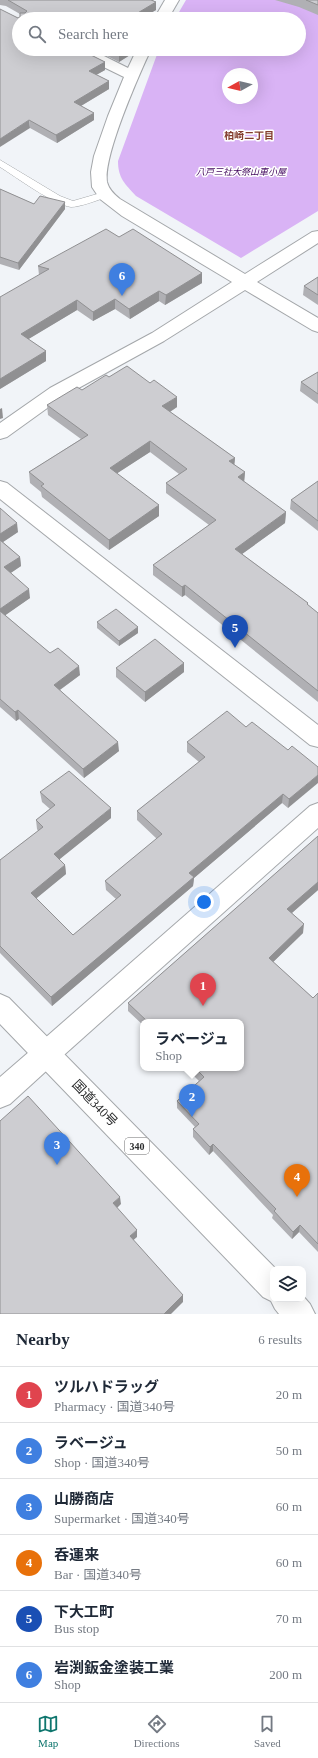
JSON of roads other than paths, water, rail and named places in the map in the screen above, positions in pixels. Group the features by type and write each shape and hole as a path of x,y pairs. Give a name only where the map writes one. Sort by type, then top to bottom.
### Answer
{"main road":[{"path":"165,12 172,0"},
{"path":"92,56 131,75"},
{"path":"140,56 131,75 100,162 98,181 104,195 128,212 318,326"},
{"path":"0,432 57,392 158,337 318,236"},
{"path":"0,488 318,738"},
{"path":"0,1095 318,813"},
{"name":"国道340号","path":"0,1006 270,1284"},
{"path":"288,1302 300,1314"}],"lane":[{"path":"0,163 57,198 72,204 104,195"}],"place":[{"name":"岩渕鈑金塗装工業","path":"122,296"},
{"name":"下大工町","path":"235,648"},
{"name":"ツルハドラッグ","path":"203,1006"},
{"name":"ラベージュ","path":"192,1117"},
{"name":"山勝商店","path":"57,1165"},
{"name":"呑運来","path":"297,1197"}],"district":[{"name":"柏崎二丁目","path":"249,135"}],"park label":[{"name":"八戸三社大祭山車小屋","path":"241,172"}]}
